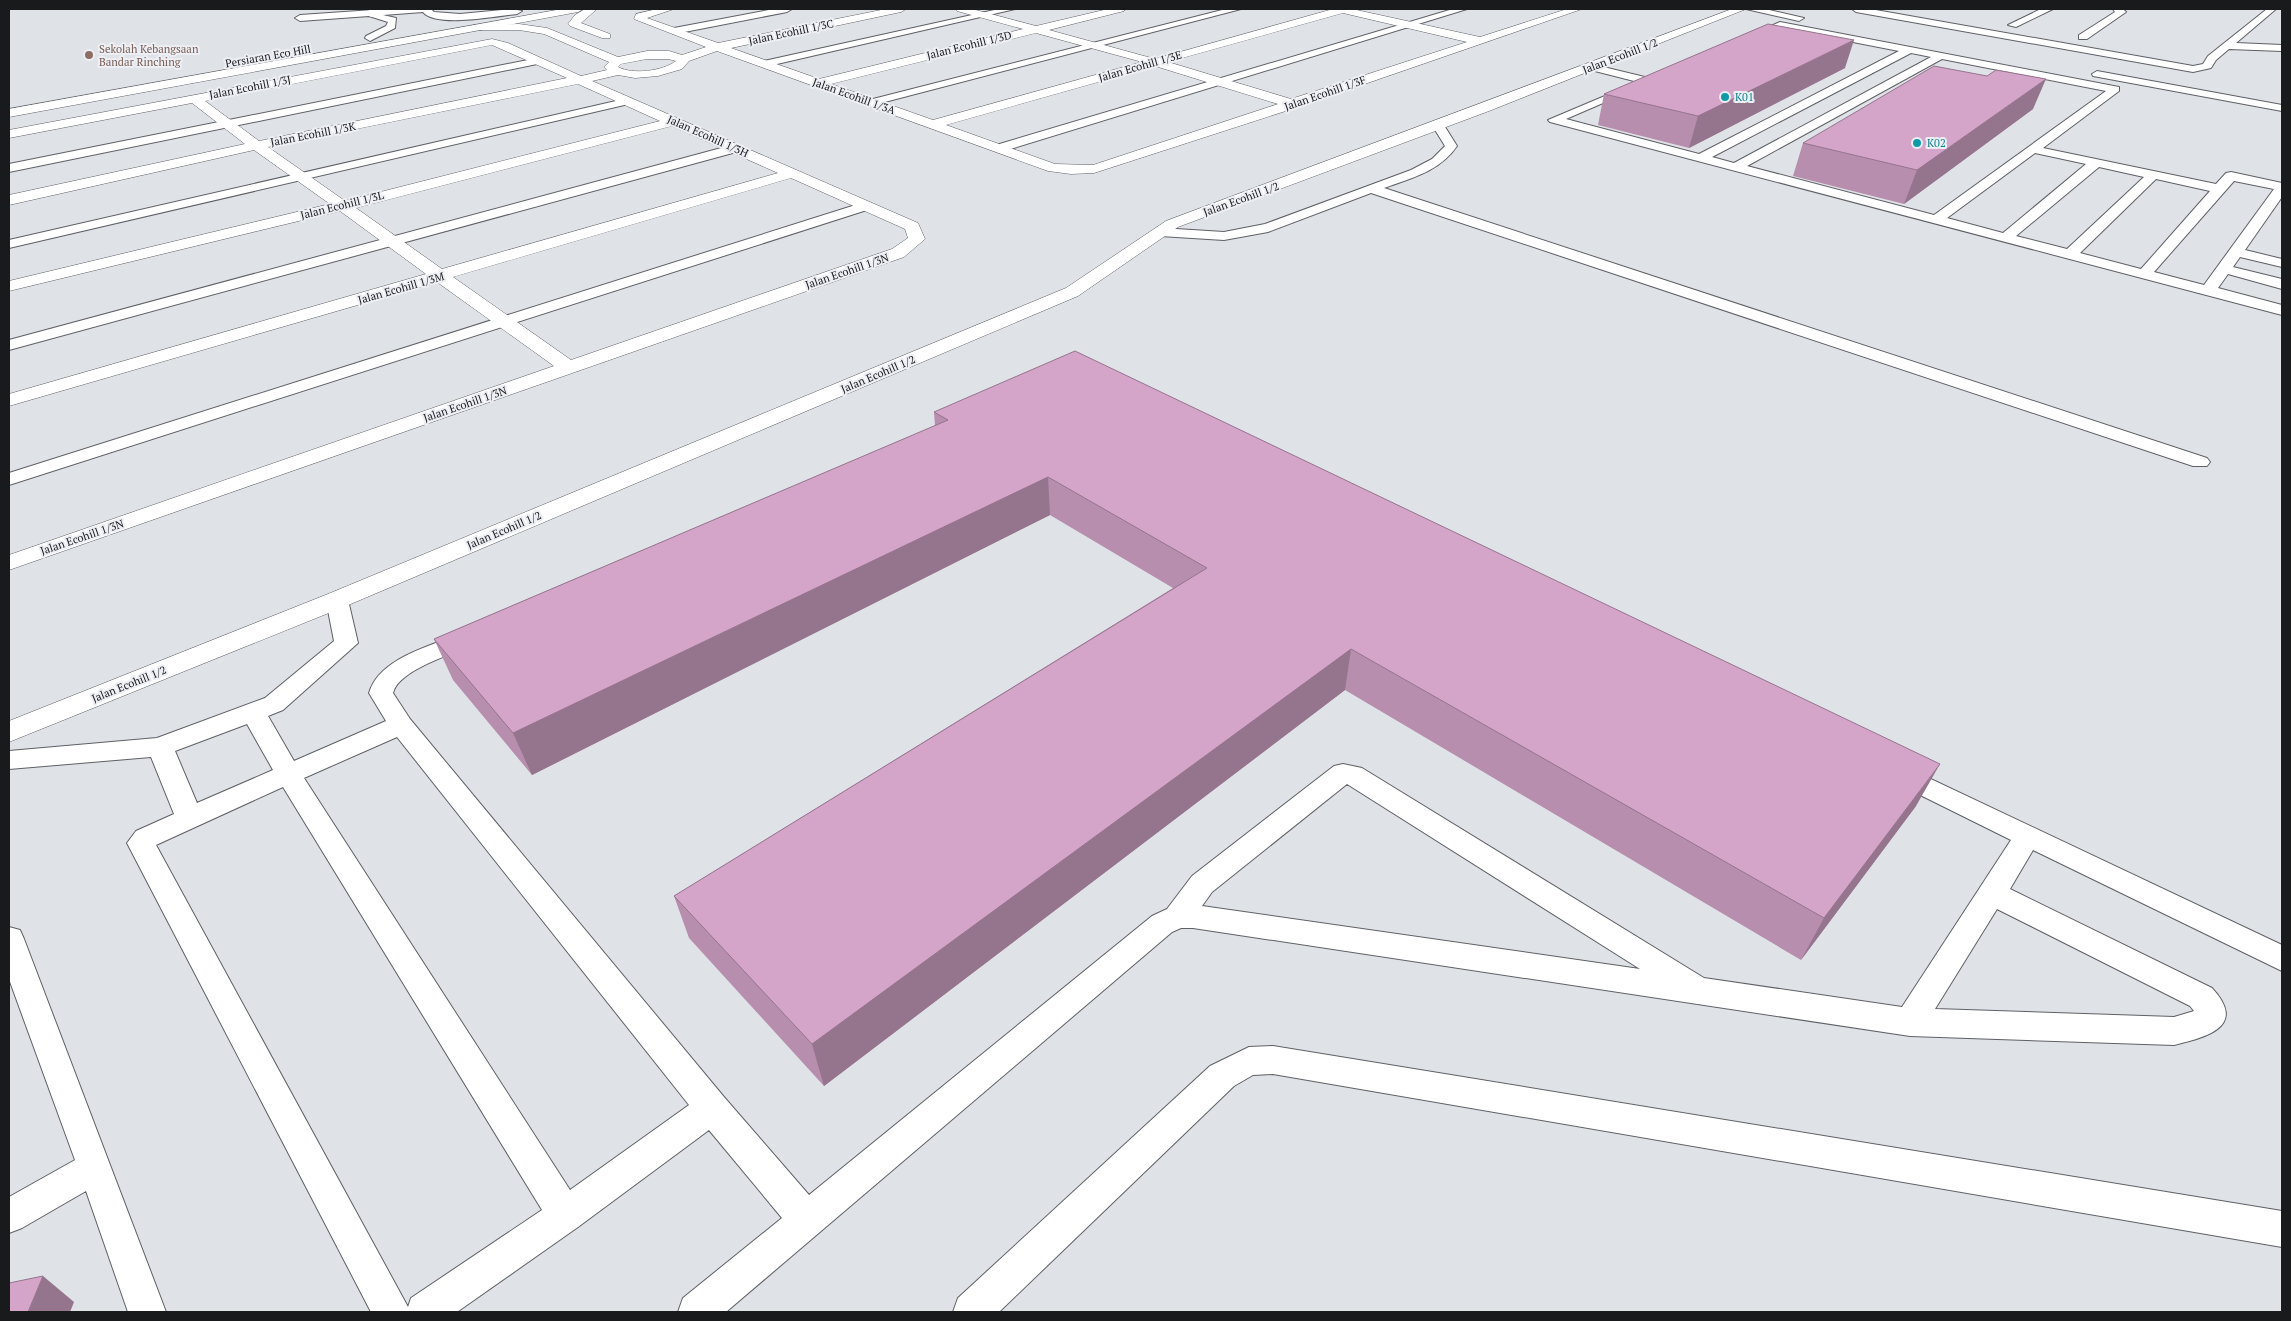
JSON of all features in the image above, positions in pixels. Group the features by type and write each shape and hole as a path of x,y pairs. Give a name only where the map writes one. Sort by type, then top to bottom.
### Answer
{"street":[{"path":"9,113 578,9"},
{"path":"592,9 579,17 574,24 615,40"},
{"name":"Jalan Ecohill 1/3A","path":"669,9 640,16 640,19 1053,168 1071,170"},
{"name":"Jalan Ecohill 1/3C","path":"617,66 636,74 658,72 676,68 683,62 682,59 717,47 901,9"},
{"path":"961,9 1154,62 1293,104"},
{"name":"Jalan Ecohill 1/3D","path":"819,83 1120,9"},
{"path":"1342,9 1480,41"},
{"name":"Jalan Ecohill 1/3E","path":"934,124 1342,9"},
{"name":"Jalan Ecohill 1/3F","path":"1071,170 1094,169 1577,9"},
{"name":"Jalan Ecohill 1/2","path":"9,732 337,600 1072,292 1172,224 1591,67 1618,62 1741,9"},
{"name":"Persiaran Eco Hill","path":"9,103 522,10"},
{"path":"467,29 519,27 547,31 617,66"},
{"name":"Jalan Ecohill 1/3H","path":"492,42 912,226 917,239"},
{"name":"Jalan Ecohill 1/3J","path":"9,134 492,42"},
{"path":"631,47 647,54 669,55 682,59"},
{"name":"Jalan Ecohill 1/3K","path":"9,200 258,145 578,81 647,54"},
{"path":"193,98 300,178 343,206 569,368"},
{"name":"Jalan Ecohill 1/3L","path":"9,286 343,206 675,121"},
{"name":"Jalan Ecohill 1/3M","path":"9,400 792,173"},
{"name":"Jalan Ecohill 1/3N","path":"9,563 898,253 917,239"}],"lane":[{"path":"300,18 422,9"},
{"path":"426,9 431,14 460,17 522,10"},
{"path":"674,31 787,9"},
{"path":"764,64 1010,9"},
{"path":"873,102 1236,9"},
{"path":"1000,148 1462,9"},
{"path":"1751,9 1986,53"},
{"path":"1856,9 2175,67 2202,68 2207,66 2208,57 2227,46 2272,9"},
{"path":"1914,9 1950,15"},
{"path":"2031,28 2009,24 2048,9"},
{"path":"2101,40 2079,36 2121,12 2118,9"},
{"path":"370,38 390,28 393,20 374,12"},
{"path":"1737,43 1780,25 2115,88 1936,220"},
{"path":"2227,46 2282,48"},
{"path":"1699,159 1908,50"},
{"path":"1734,168 1940,56"},
{"path":"9,168 538,61"},
{"path":"1591,67 1655,78 1554,120 2282,310"},
{"path":"2082,71 2282,108"},
{"path":"9,244 629,101"},
{"path":"1160,232 1224,236 1268,228 1372,188 1427,166 1446,155 1451,146 1438,125"},
{"path":"9,345 736,148"},
{"path":"2032,149 2219,189"},
{"path":"2005,238 2096,163"},
{"path":"2070,255 2154,175"},
{"path":"2144,274 2231,176 2282,187 2208,291"},
{"path":"1372,188 2200,462"},
{"path":"9,479 865,206"},
{"path":"2237,252 2282,263"},
{"path":"2224,269 2282,284"},
{"path":"9,760 160,748 274,704 346,643 337,600"},
{"path":"491,628 400,668 384,682 381,694 401,726 712,1108 808,1221"},
{"path":"253,712 289,775 565,1215"},
{"path":"391,1312 141,843 146,838 190,818 401,726"},
{"path":"160,748 190,818"},
{"path":"1885,766 2282,959"},
{"path":"1177,918 1202,884 1343,773 1353,775 1699,991"},
{"path":"1910,1022 2028,836"},
{"path":"697,1312 1162,924 1177,918 1193,916 1910,1022 2174,1031 2202,1024 2210,1017 2210,1007 2201,997 1992,893"},
{"path":"9,939 95,1167 147,1312"},
{"path":"972,1312 1222,1076 1249,1061 1273,1060 2282,1229"},
{"path":"426,1312 565,1215 712,1108"},
{"path":"9,1216 95,1167"}],"building":[{"path":"1768,24 1854,40 1698,116 1604,94"},
{"path":"1934,66 1987,76 1996,70 2046,79 1917,170 1803,143"},
{"path":"1075,351 1940,764 1824,918 1351,649 812,1044 674,896 1207,568 1048,477 513,733 434,639 948,420 934,412"},
{"path":"43,1276 28,1312 9,1312 9,1283"}],"place":[{"name":"Sekolah Kebangsaan Bandar Rinching","path":"89,55"},
{"name":"K01","path":"1725,97"},
{"name":"K02","path":"1917,143"}]}
